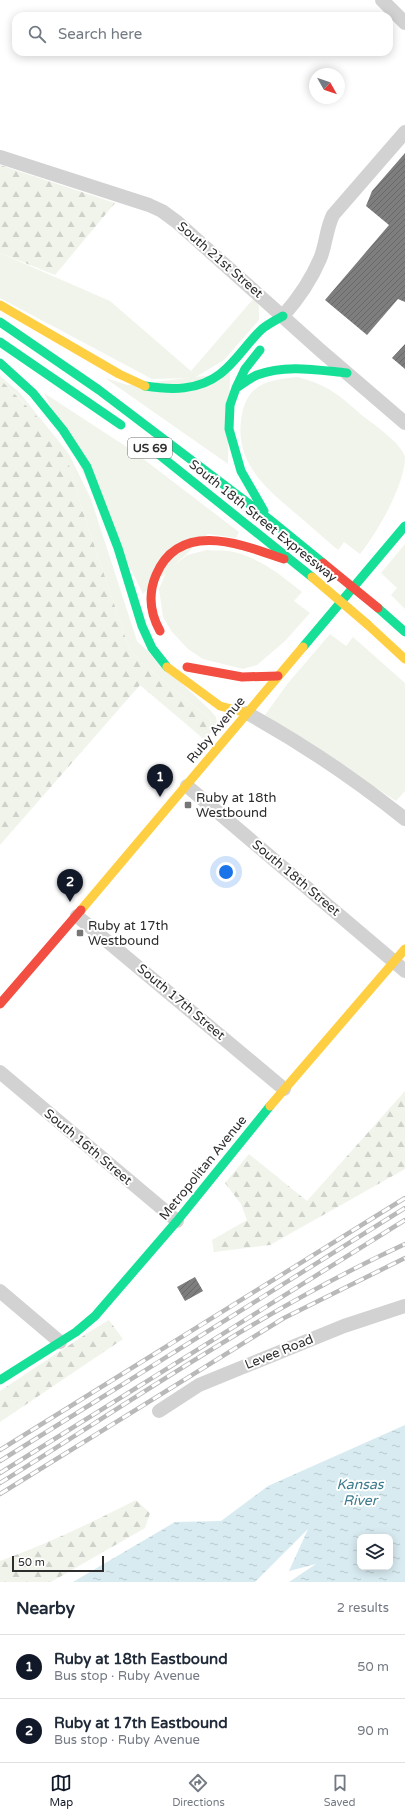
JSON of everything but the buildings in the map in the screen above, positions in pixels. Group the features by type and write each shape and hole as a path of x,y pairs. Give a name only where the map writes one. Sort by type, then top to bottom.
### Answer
{"main road":[{"path":"0,305 119,374 142,385 164,389 187,388 204,383 220,374 263,328 283,316"},
{"path":"273,332 283,316"},
{"name":"South 18th Street Expressway","path":"0,322 99,390 269,519 378,608 405,632"},
{"name":"US 69","path":"0,342 129,431"},
{"path":"264,344 245,369 236,388 230,405 229,429 242,471 269,519"},
{"path":"0,363 33,393 63,430 87,467 118,548 142,626 152,648 166,666 220,706 247,713"},
{"path":"236,388 256,375 281,368 305,368 347,373"},
{"name":"South 18th Street Expressway","path":"141,440 294,562 367,624 405,659"},
{"name":"Ruby Avenue","path":"0,1004 77,916 405,526"},
{"path":"165,639 158,628 150,606 152,586 158,568 171,554 200,540 217,540 234,543 294,562"},
{"path":"208,681 184,664 242,677 278,676"},
{"path":"234,700 247,713"},
{"name":"Metropolitan Avenue","path":"0,1380 76,1332 95,1316 177,1221 284,1089 405,950"}],"street":[{"path":"382,0 405,22"},
{"path":"283,316 296,300 320,258 327,227 332,215 405,132"},
{"name":"South 21st Street","path":"0,157 149,205 162,211 178,222 405,424"},
{"path":"247,713 292,738 367,788 405,819"},
{"name":"South 18th Street","path":"187,786 405,971"},
{"name":"South 17th Street","path":"77,916 284,1089"},
{"name":"South 16th Street","path":"0,1072 177,1221"},
{"path":"0,1292 60,1342"},
{"name":"Levee Road","path":"159,1411 200,1385 344,1326 405,1306"}],"green space":[{"path":"0,165 115,203 55,275 0,253"},
{"path":"0,253 110,301 191,371 254,298 259,306 259,320 224,360 194,378 152,379 0,298"},
{"path":"230,373 228,464 105,378 128,385"},
{"path":"0,376 19,392 69,454 91,499 137,641 216,717 217,723 212,730 210,719 141,662 129,648 83,512 69,465 24,403 0,379"},
{"path":"297,377 318,384 341,397 394,441 399,446 405,457 404,468 400,481 389,508 360,554 344,542 338,550 282,502 261,481 245,456 241,442 240,427 243,410 251,393 263,384 271,381"},
{"path":"0,379 43,423 69,465 83,512 129,648 141,662 210,719 212,730 206,741 140,685 0,845"},
{"path":"44,393 133,451 239,532 236,538 208,534 143,594"},
{"path":"405,544 405,609 391,595 397,588 381,573"},
{"path":"207,550 239,553 259,561 277,572 302,592 294,601 310,613 285,641 257,665 243,669 203,659 188,649 172,632 163,617 159,589 166,572 187,555"},
{"path":"330,634 346,646 353,637 405,683 405,791 396,801 265,715 288,683"},
{"path":"405,1091 405,1169 270,1245 214,1252 212,1240 247,1220 241,1204 225,1183 249,1154 307,1201"},
{"path":"109,1320 123,1339 0,1422 0,1391"},
{"path":"136,1500 150,1513 145,1528 51,1582 0,1582 0,1561 69,1533"}],"water":[{"name":"Kansas River","path":"405,1425 405,1582 289,1582 316,1564 289,1571 308,1529 255,1582 73,1582 175,1522 221,1521 268,1486"}],"railway":[{"path":"0,1450 405,1198"},
{"path":"0,1461 405,1208"},
{"path":"0,1473 405,1220"},
{"path":"0,1483 199,1357 301,1297 405,1244"},
{"path":"0,1494 284,1318 405,1258"}],"traffic: fast":[{"path":"145,386 184,388 203,384 212,380 231,364 262,329 283,316"},
{"path":"0,322 99,390 269,519 323,563"},
{"path":"0,342 121,425"},
{"path":"260,350 245,369 236,388 230,405 229,429 241,471 264,511"},
{"path":"0,363 33,393 63,430 87,467 118,548 142,626 152,648 167,667"},
{"path":"236,388 257,375 279,370 313,369 347,373"},
{"path":"147,445 312,577"},
{"path":"303,647 405,526"},
{"path":"378,608 405,632"},
{"path":"0,1380 76,1332 95,1316 177,1221 270,1106"}],"traffic: slow":[{"path":"0,305 119,374 145,386"},
{"path":"312,577 367,624"},
{"path":"367,624 405,659"},
{"path":"81,910 303,647"},
{"path":"167,667 220,706 247,713"},
{"path":"270,1106 405,949"}],"traffic: jam":[{"path":"160,631 152,610 151,596 153,582 167,558 180,547 196,542 214,541 232,543 284,559"},
{"path":"323,563 378,608"},
{"path":"187,667 242,677 278,676"},
{"path":"0,1004 81,910"}],"place":[{"name":"Ruby at 18th Eastbound","path":"160,797"},
{"name":"Ruby at 18th Westbound","path":"188,805"},
{"name":"Ruby at 17th Eastbound","path":"70,902"},
{"name":"Ruby at 17th Westbound","path":"80,933"}]}
